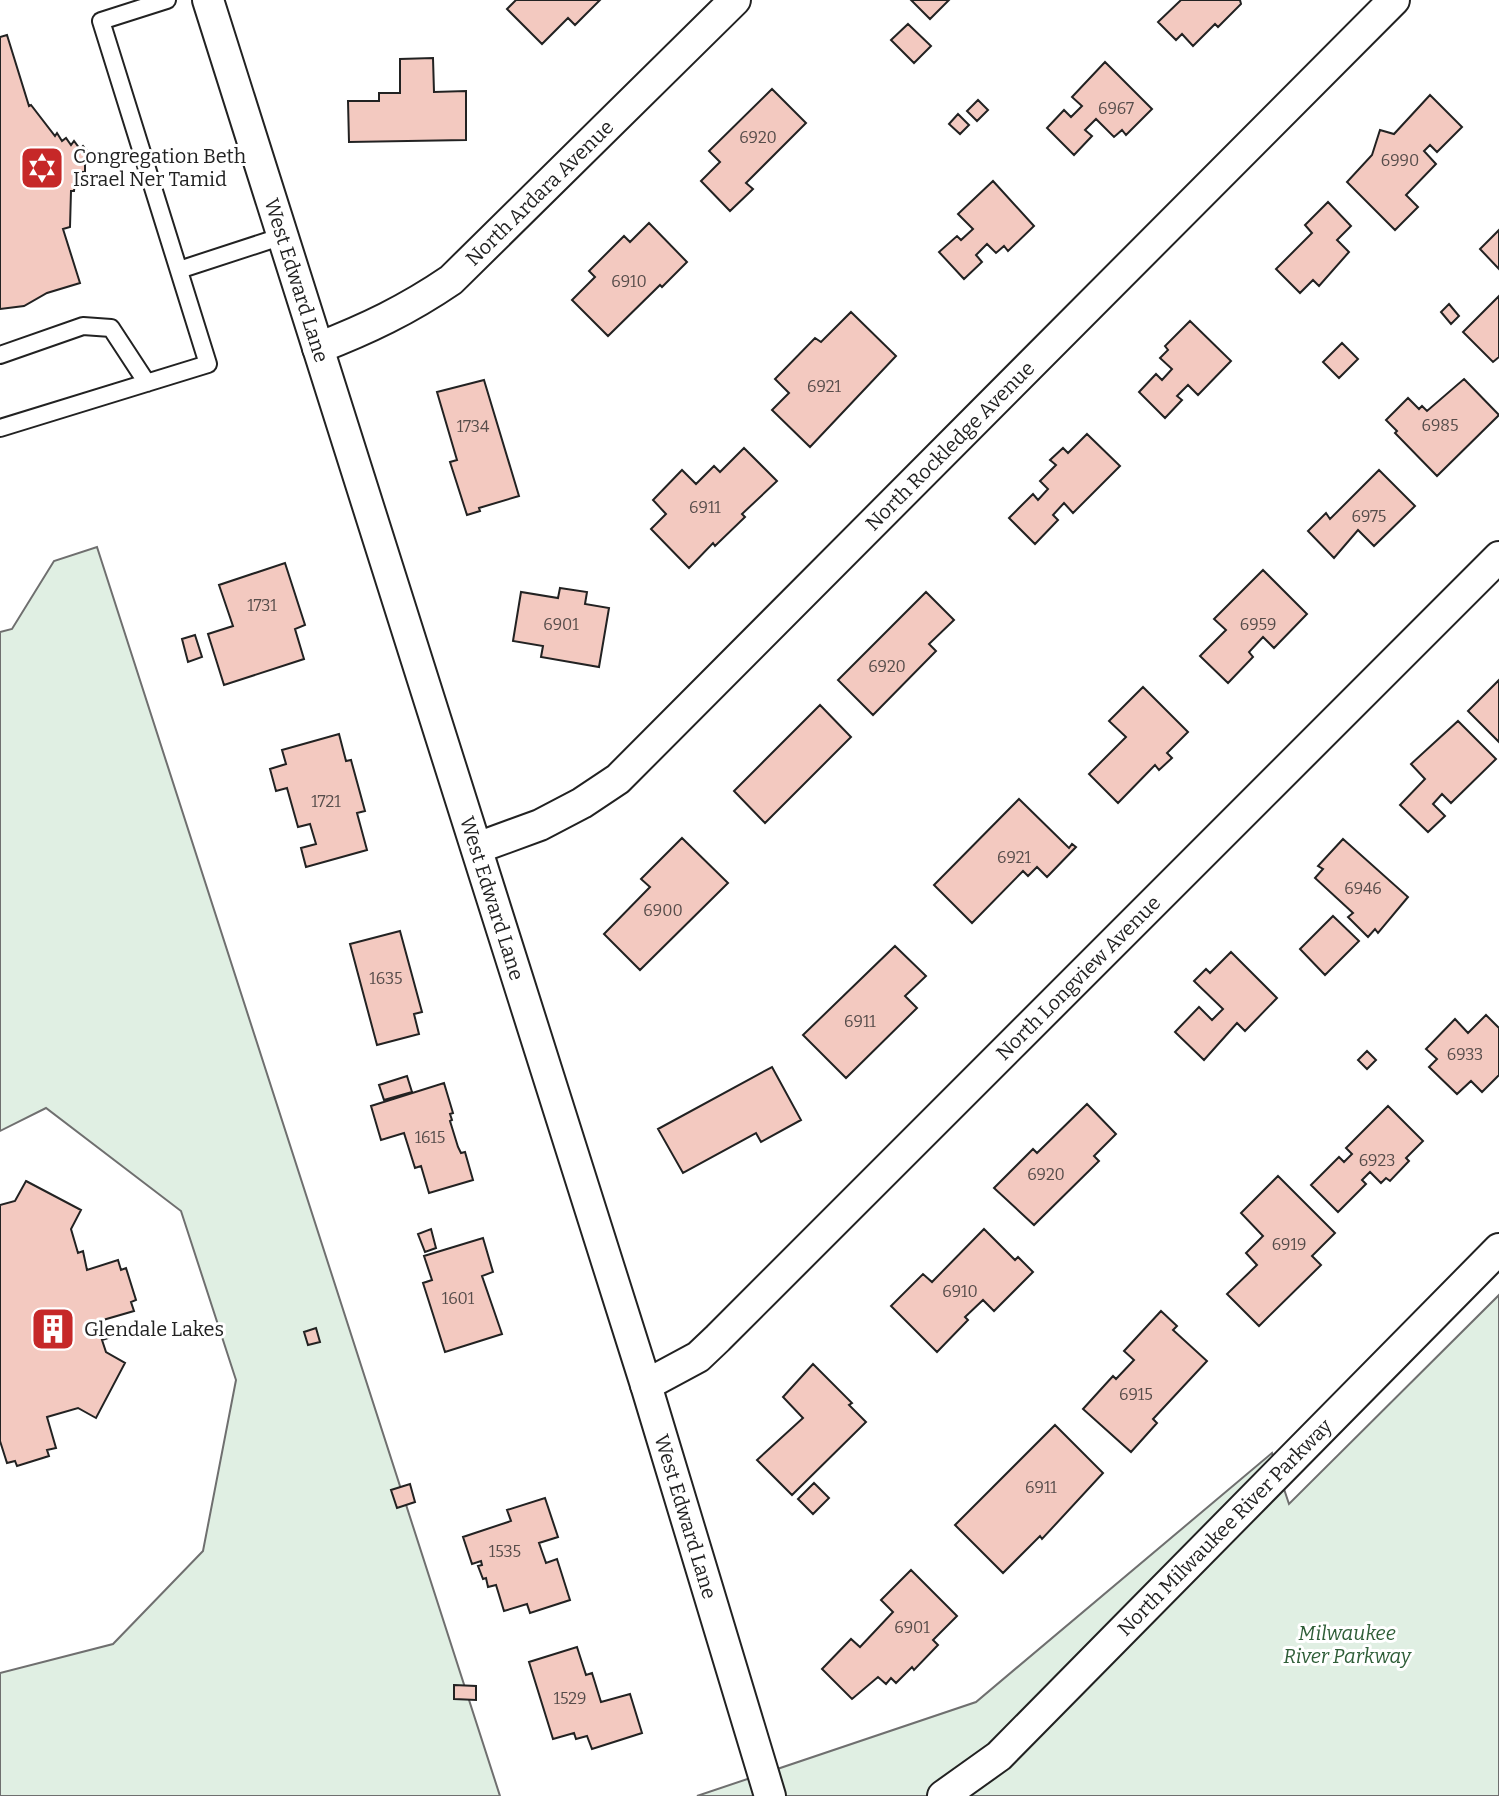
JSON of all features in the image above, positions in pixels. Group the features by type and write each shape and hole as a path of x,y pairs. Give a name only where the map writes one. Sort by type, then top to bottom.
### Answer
{"street":[{"name":"West Edward Lane","path":"208,0 646,1385 770,1796"},
{"name":"North Ardara Avenue","path":"318,348 377,325 451,280 735,0"},
{"name":"North Rockledge Avenue","path":"477,848 540,825 618,779 1394,0"},
{"name":"North Longview Avenue","path":"646,1385 698,1357 718,1338 1499,557"},
{"name":"North Milwaukee River Parkway","path":"943,1796 999,1756 1499,1249"}],"lane":[{"path":"0,428 208,364 101,21 167,0"},
{"path":"179,270 283,236"},
{"path":"0,355 83,326 111,328 147,383"}],"green space":[{"path":"97,547 500,1796 0,1796 0,1673 113,1644 203,1551 236,1380 181,1211 46,1108 0,1131 0,632 12,629 54,561"},
{"name":"Milwaukee River Parkway","path":"1499,1295 1499,1796 697,1796 976,1702 1272,1453 1289,1504"}],"building":[{"path":"516,0 600,0 575,25 568,18 542,44 507,9"},
{"path":"911,0 949,0 930,19"},
{"path":"1181,0 1240,0 1241,4 1193,46 1182,34 1176,40 1158,22"},
{"path":"908,24 931,46 914,63 891,40"},
{"name":"Congregation Beth Israel Ner Tamid","path":"7,35 29,106 55,136 57,133 62,141 66,138 71,145 74,141 80,149 83,146 90,154 89,164 85,163 85,172 80,172 80,182 75,182 74,191 71,191 70,227 63,229 80,283 47,293 24,306 0,309 0,37"},
{"path":"433,58 434,92 466,91 466,140 349,142 348,101 379,101 379,93 400,93 400,59"},
{"path":"1105,62 1152,109 1126,135 1122,130 1114,137 1096,119 1085,130 1092,136 1074,155 1047,128 1064,110 1071,117 1082,106 1072,97"},
{"path":"772,89 806,123 746,183 753,189 730,211 701,181 720,162 709,151"},
{"path":"1430,95 1462,127 1437,152 1430,145 1424,151 1436,164 1406,195 1418,207 1395,230 1347,182 1372,155 1380,130 1394,134"},
{"path":"978,100 988,110 977,121 967,111"},
{"path":"958,114 969,125 960,134 949,124"},
{"path":"993,181 1034,226 1008,251 1004,246 996,253 987,244 976,255 982,262 964,279 939,252 957,236 961,240 973,229 958,214"},
{"path":"1328,202 1351,226 1337,240 1349,252 1319,286 1313,280 1300,293 1276,269 1312,233 1305,225"},
{"path":"649,223 687,262 608,336 572,300 595,277 589,271 624,236 630,242"},
{"path":"1499,230 1499,269 1480,249"},
{"path":"1499,296 1499,357 1493,362 1463,332"},
{"path":"1449,304 1459,316 1451,324 1441,312"},
{"path":"851,312 896,356 810,447 772,410 789,393 775,379 815,338 821,342"},
{"path":"1190,321 1231,361 1198,395 1188,385 1177,396 1182,400 1165,418 1139,392 1156,374 1162,380 1172,369 1160,358 1168,350 1165,346"},
{"path":"1342,343 1358,359 1339,378 1323,362"},
{"path":"1464,379 1499,415 1437,476 1386,420 1408,398 1419,409 1422,406 1427,411"},
{"path":"484,380 519,496 479,508 480,511 467,515 450,462 457,460 437,392"},
{"path":"1087,434 1120,466 1073,513 1064,503 1053,515 1058,520 1035,544 1009,518 1033,494 1038,500 1048,489 1040,481 1056,465 1050,460 1063,448 1068,453"},
{"path":"744,448 777,481 742,514 745,517 689,568 651,529 666,514 653,500 682,470 696,484 714,466 720,472"},
{"path":"1379,470 1415,506 1374,546 1358,530 1334,558 1308,531 1326,513 1330,519"},
{"path":"285,563 305,625 295,629 304,659 224,685 208,634 233,626 219,585"},
{"path":"1263,570 1307,614 1274,648 1263,637 1249,652 1253,657 1228,683 1200,656 1226,630 1214,619"},
{"path":"560,588 587,592 585,604 609,608 599,667 541,657 543,646 513,641 521,592 558,598"},
{"path":"926,592 954,620 929,644 936,651 873,715 838,680"},
{"path":"195,635 202,657 188,662 182,639"},
{"path":"1499,680 1499,742 1468,711"},
{"path":"1143,687 1188,732 1167,753 1172,758 1159,770 1155,765 1118,803 1089,774 1126,737 1109,721"},
{"path":"820,705 851,737 765,823 734,791"},
{"path":"1458,721 1496,759 1451,803 1442,794 1433,804 1445,816 1428,832 1400,805 1425,779 1411,764"},
{"path":"339,734 346,761 351,760 365,811 357,813 367,850 306,867 301,848 316,844 310,824 298,827 287,788 276,791 270,769 286,764 282,750"},
{"path":"1019,799 1069,848 1072,844 1076,847 1047,877 1037,867 1028,876 1023,871 972,923 934,885"},
{"path":"682,838 728,883 640,970 604,934 650,887 641,879"},
{"path":"1343,839 1408,897 1378,933 1375,929 1368,937 1348,917 1353,913 1315,878 1323,869 1318,866"},
{"path":"1333,916 1359,941 1325,975 1300,949"},
{"path":"400,931 422,1012 414,1014 419,1034 377,1045 350,944"},
{"path":"895,946 926,976 905,996 917,1008 846,1078 803,1035"},
{"path":"1231,952 1277,998 1245,1031 1237,1023 1204,1060 1175,1032 1199,1007 1212,1020 1223,1009 1194,981 1206,969 1210,973"},
{"path":"1486,1015 1499,1028 1499,1075 1482,1092 1471,1081 1457,1094 1429,1067 1437,1059 1426,1049 1455,1019 1468,1033"},
{"path":"1367,1051 1376,1060 1367,1069 1358,1060"},
{"path":"772,1067 801,1120 761,1142 756,1133 683,1173 658,1129"},
{"path":"407,1076 412,1092 384,1100 379,1085"},
{"path":"444,1083 453,1113 450,1114 450,1121 458,1147 461,1153 465,1152 473,1180 429,1193 421,1166 415,1168 404,1133 381,1140 371,1106"},
{"path":"1087,1104 1116,1134 1094,1156 1099,1161 1034,1225 994,1188 1033,1149 1037,1153"},
{"path":"1388,1106 1423,1141 1390,1181 1386,1178 1381,1183 1370,1172 1362,1180 1366,1184 1338,1212 1311,1185 1339,1157 1344,1162 1352,1154 1346,1148"},
{"path":"1278,1176 1335,1233 1312,1256 1321,1265 1259,1326 1227,1294 1257,1265 1246,1253 1263,1236 1241,1213"},
{"name":"Glendale Lakes","path":"26,1181 81,1210 71,1229 78,1253 83,1251 87,1270 118,1260 121,1270 126,1268 136,1300 131,1302 134,1311 103,1320 108,1338 102,1340 106,1352 125,1363 96,1418 78,1408 47,1417 56,1448 47,1450 49,1456 17,1466 15,1461 7,1463 0,1441 0,1205 15,1201"},
{"path":"431,1229 436,1248 425,1252 418,1234"},
{"path":"984,1229 1015,1260 1018,1257 1033,1272 994,1311 983,1300 937,1352 891,1306 923,1274 932,1282"},
{"path":"483,1238 493,1272 482,1276 502,1334 445,1352 423,1283 432,1280 424,1256"},
{"path":"1161,1311 1177,1326 1173,1330 1207,1361 1153,1419 1157,1423 1131,1452 1083,1409 1113,1376 1116,1379 1134,1360 1124,1351"},
{"path":"316,1328 320,1342 308,1345 304,1332"},
{"path":"813,1364 852,1403 849,1405 866,1422 792,1495 757,1460 803,1418 783,1397"},
{"path":"1055,1425 1103,1473 1042,1539 1040,1536 1003,1573 955,1525"},
{"path":"814,1483 829,1498 813,1514 798,1499"},
{"path":"410,1484 415,1502 397,1508 391,1490"},
{"path":"545,1498 558,1537 539,1543 546,1563 557,1559 570,1600 530,1613 527,1604 504,1611 496,1585 488,1587 486,1578 483,1579 478,1566 482,1565 481,1561 472,1564 463,1537 511,1521 507,1510"},
{"path":"911,1570 957,1616 933,1640 938,1645 914,1670 912,1667 896,1683 891,1678 886,1684 878,1677 852,1699 822,1669 851,1639 860,1647 893,1612 881,1600"},
{"path":"577,1647 586,1675 592,1673 601,1702 630,1694 642,1733 592,1749 587,1736 576,1739 574,1733 553,1739 529,1662"},
{"path":"454,1685 476,1686 476,1700 454,1699"}],"place":[{"name":"Congregation Beth Israel Ner Tamid","path":"42,168"},
{"name":"Glendale Lakes","path":"53,1329"}]}
